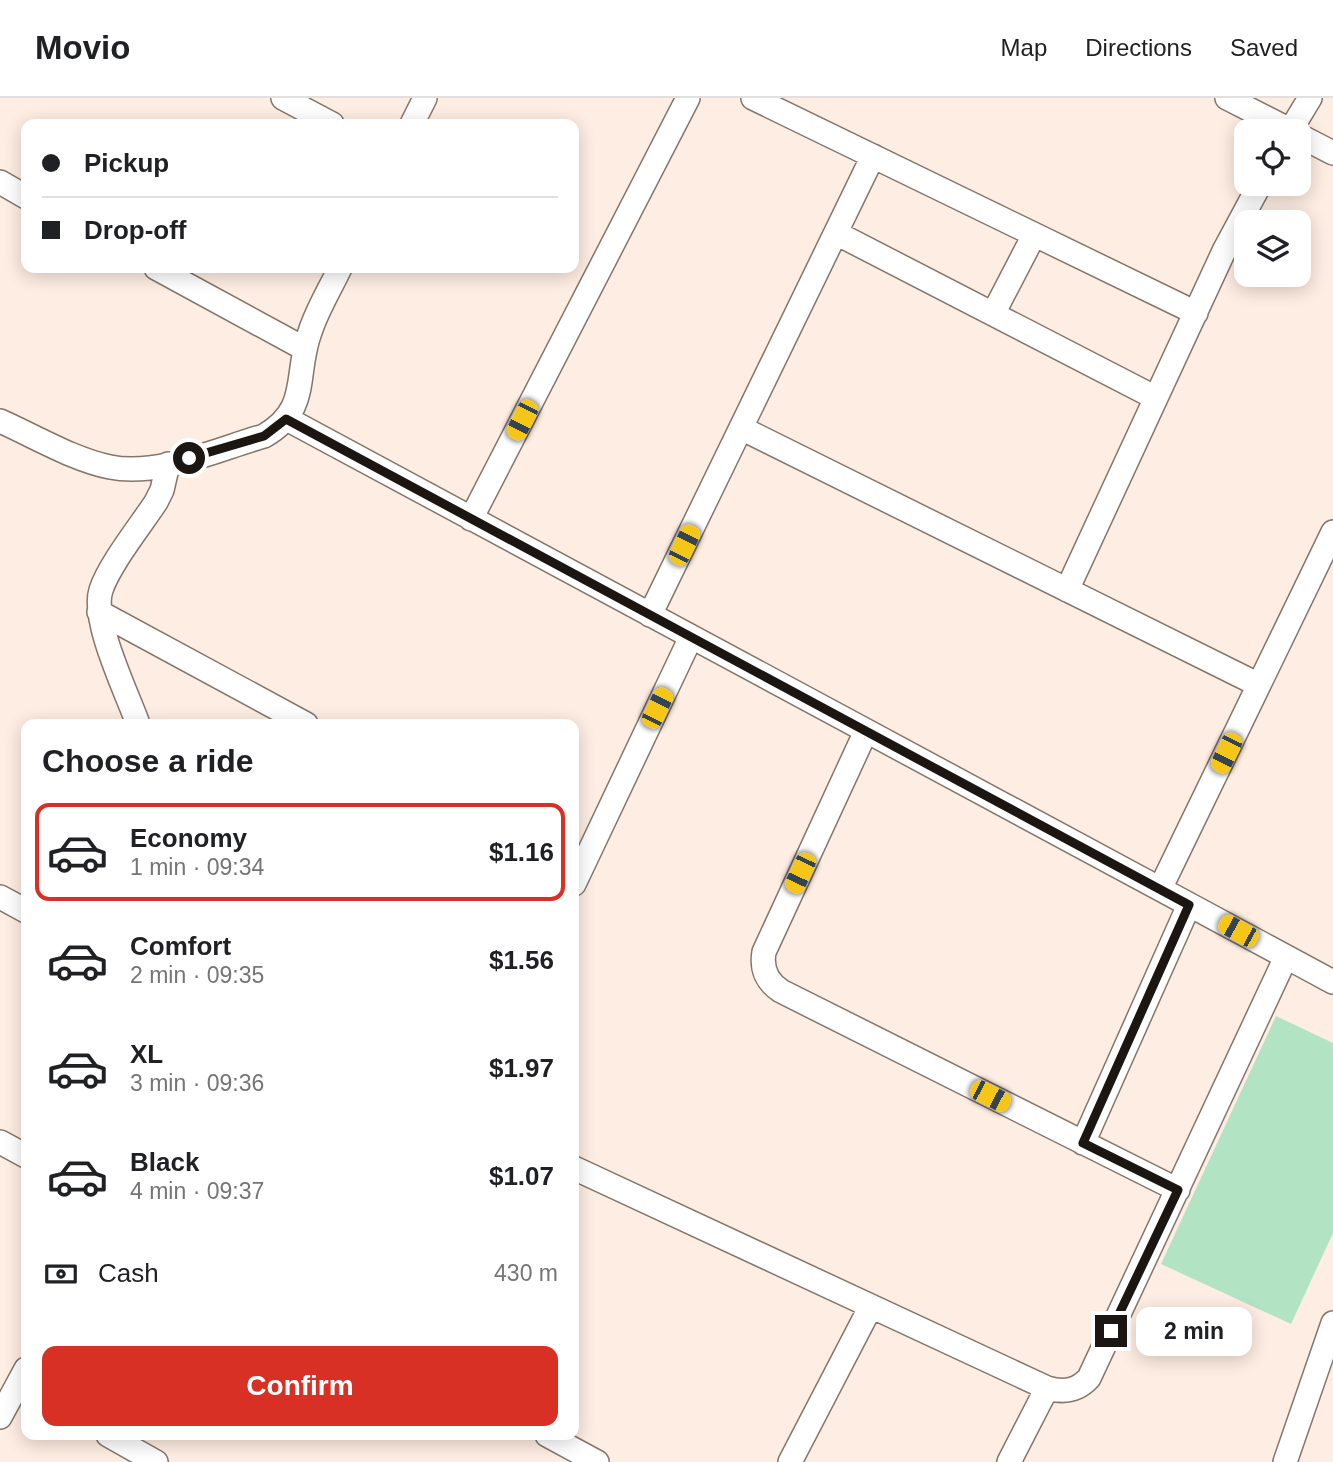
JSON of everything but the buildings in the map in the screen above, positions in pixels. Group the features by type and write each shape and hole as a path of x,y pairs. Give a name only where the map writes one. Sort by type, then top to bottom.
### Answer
{"street":[{"path":"283,98 323,119"},
{"path":"414,119 425,98"},
{"path":"471,519 688,98"},
{"path":"753,98 1196,313"},
{"path":"1227,98 1268,119"},
{"path":"1298,119 1310,98"},
{"path":"1311,142 1333,153"},
{"path":"650,615 873,156"},
{"path":"0,182 21,194"},
{"path":"1067,590 1224,251 1253,196"},
{"path":"836,233 1156,398"},
{"path":"993,314 1034,235"},
{"path":"165,273 305,349"},
{"path":"0,421 93,463 112,468 140,469 168,464 264,436 286,419 297,400 305,349 314,322 338,273"},
{"path":"286,419 1333,982"},
{"path":"741,428 1259,685"},
{"path":"136,719 99,612 99,601 106,578 156,502 162,490 168,464"},
{"path":"1160,889 1333,532"},
{"path":"99,612 297,719"},
{"path":"579,869 691,637"},
{"path":"866,731 764,952 762,961 767,978 781,991 1178,1190"},
{"path":"0,897 21,908"},
{"path":"1083,1143 1189,905"},
{"path":"579,1170 1047,1388 1056,1391 1073,1390 1089,1378 1286,957"},
{"path":"0,1142 21,1153"},
{"path":"790,1462 871,1306"},
{"path":"1284,1462 1333,1323"},
{"path":"0,1417 21,1384"},
{"path":"1009,1462 1047,1388"},
{"path":"117,1440 156,1462"},
{"path":"556,1440 597,1462"}],"green space":[{"path":"1276,1016 1333,1043 1333,1233 1291,1324 1161,1264"}],"route":[{"path":"189,458 264,436 286,419 1189,905 1083,1143 1178,1190 1111,1331"}]}
